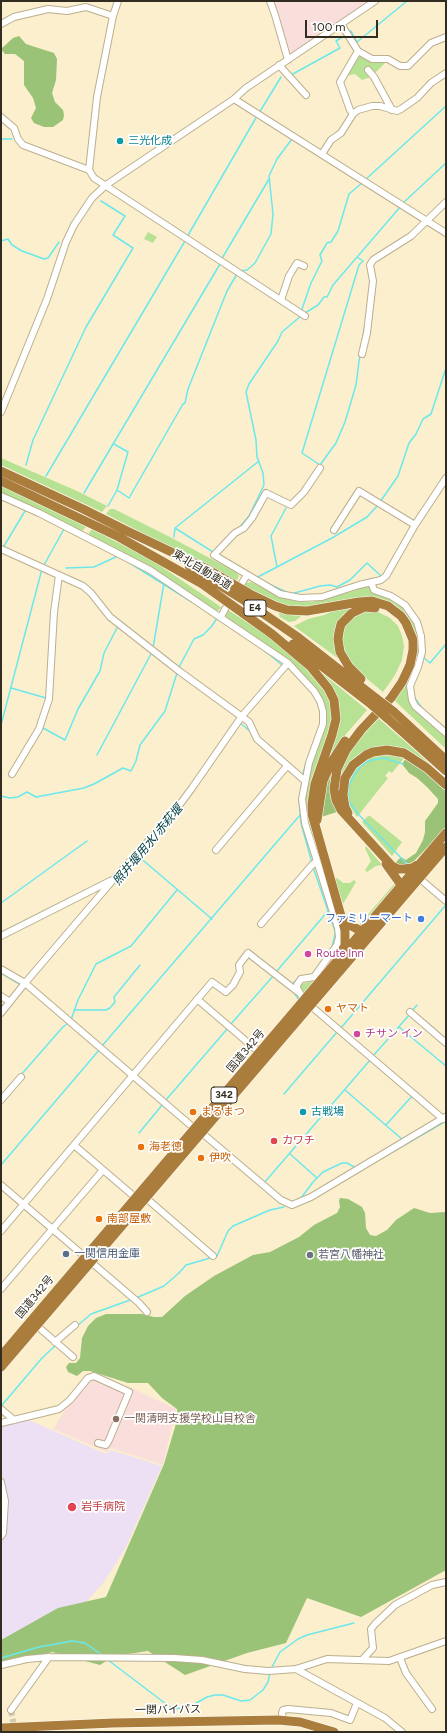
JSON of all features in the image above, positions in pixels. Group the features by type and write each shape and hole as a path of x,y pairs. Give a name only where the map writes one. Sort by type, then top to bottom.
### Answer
{"highway":[{"name":"東北自動車道","path":"1,471 125,530 201,573 245,601 299,638 392,713 444,758"},
{"name":"東北自動車道","path":"1,481 120,537 201,583 274,631 314,660 376,700"},
{"path":"125,530 205,568 250,594 275,606 296,611 307,611 352,602 372,601 388,606 400,616 406,623 413,640 410,665 402,682 391,698 361,730 346,750 337,769 334,789 338,806 395,868 404,869 416,866 429,853"},
{"path":"201,583 291,649 318,675 331,694 336,709 336,719 332,735 318,773 313,794 312,814 345,930 345,946 319,984"},
{"path":"316,827 321,791 331,763 347,739 387,695 401,675 407,659 407,639 398,620 379,608 365,607 352,613 346,618 339,632 338,646 344,660 376,700"},
{"name":"東北自動車道","path":"392,713 446,771"},
{"path":"355,824 345,807 342,795 343,786 348,771 366,755 380,750 404,753 419,762 446,785"},
{"name":"国道342号","path":"1,1367 36,1326 136,1198 198,1131 307,1003 319,984 446,833"},
{"name":"国道342号","path":"1,1356 88,1259 146,1198 260,1053 404,896 446,847"},
{"path":"381,854 388,868 401,885 404,896"},
{"path":"340,914 348,924 359,930 364,930 375,925 391,906 396,904"},
{"name":"一関バイパス","path":"1,1728 114,1723 283,1721 300,1722 334,1732"}],"street":[{"path":"89,170 97,97 113,16 118,1"},
{"path":"270,1 288,60"},
{"path":"1,412 47,299 66,242 74,225 92,198 106,185 234,99 246,88 279,65 375,1"},
{"path":"1,24 14,17 48,9 67,11 86,7 113,16"},
{"path":"341,24 358,51 372,59 388,59 404,67 412,62 431,43 446,37"},
{"path":"353,114 350,110 340,82 358,51"},
{"path":"279,65 306,95"},
{"path":"368,70 374,76 392,110"},
{"path":"322,154 331,140 341,133 353,114 358,110 372,106 380,106 392,110 401,109 417,98 431,82 446,73"},
{"path":"234,99 446,233"},
{"path":"1,117 14,128 18,139 24,144 89,170 94,178 305,316"},
{"path":"362,354 367,333 373,281 370,265 373,260 380,255 411,236 446,202"},
{"path":"281,300 289,276 297,263 304,266"},
{"path":"320,468 304,492 291,505 266,493 252,518 244,528 235,533 214,555 247,576 280,594 300,598 322,597 381,580 386,576 415,525 446,478"},
{"path":"334,530 359,491 415,525"},
{"path":"1,496 39,513 150,570 288,663 314,691 320,701 323,711 323,724 304,780 302,799 305,823 338,928 339,937 337,945 314,977 301,979 298,982 298,992"},
{"path":"1,549 83,586 91,593 110,617 179,671 250,722 257,739 304,780"},
{"path":"12,774 39,729 49,699 54,612 59,575"},
{"path":"242,583 247,576"},
{"path":"371,582 374,590 391,596 405,605 417,622 421,636 422,652 418,667 410,686 410,694 415,706 446,733"},
{"path":"221,617 226,609"},
{"path":"1,1013 24,983 176,809 242,716 288,663"},
{"path":"216,850 287,766"},
{"path":"261,924 316,862"},
{"path":"419,878 446,901"},
{"path":"1,936 113,880"},
{"path":"1,969 24,983 132,1075 198,1131 281,1200 292,1205 311,1197 444,1118 307,1003 298,992 248,953 239,965 240,972 234,985 226,992 212,982 132,1075 1,1231"},
{"path":"1,996 10,1002"},
{"path":"197,999 260,1053"},
{"path":"410,1012 446,1043"},
{"path":"1,1100 3,1093 21,1077"},
{"path":"74,1145 136,1198"},
{"path":"1,1289 103,1170"},
{"path":"1,1185 139,1303 147,1312"},
{"path":"146,1198 212,1256"},
{"path":"56,1342 75,1325"},
{"path":"36,1326 73,1357"},
{"path":"1,1423 59,1409 70,1400 88,1378 94,1376 129,1392 110,1440 106,1445 98,1443"},
{"path":"1,1410 14,1420"},
{"path":"1,1482 5,1501 3,1533 1,1536"},
{"path":"362,1660 373,1648 371,1629 395,1605 432,1586 446,1582"},
{"path":"1,1665 27,1659 49,1657 174,1658 202,1660 245,1669 296,1669 327,1659 389,1661 446,1641"},
{"path":"11,1710 49,1657"},
{"path":"400,1658 406,1673 432,1709"},
{"path":"296,1669 385,1718 402,1732"},
{"path":"283,1721 283,1710 288,1708 331,1712 350,1720 357,1703"}],"shaded area":[{"path":"273,1 369,1 289,55"},
{"name":"一関清明支援学校山目校舎","path":"89,1373 134,1389 176,1409 163,1465 111,1448 107,1452 53,1429"},
{"name":"岩手病院","path":"29,1420 106,1454 111,1450 162,1466 125,1549 104,1582 63,1628 1,1659 1,1426"}],"green space":[{"path":"19,36 26,44 54,53 57,59 56,80 52,93 55,102 63,110 64,115 63,120 53,127 44,127 34,123 31,118 36,108 33,98 24,85 24,61 15,54 5,54 1,49 13,38"},
{"path":"361,56 373,62 386,62 371,77 362,80 355,74 345,76 358,57"},
{"path":"148,232 157,237 153,243 144,239"},
{"path":"1,458 77,491 107,506 102,512 1,465"},
{"path":"1,486 61,513 86,527 81,532 1,494"},
{"path":"110,509 114,509 170,537 236,572 239,576 236,582 106,514"},
{"path":"92,529 153,561 221,607 219,610 215,611 89,536"},
{"path":"251,582 280,597 299,602 312,602 369,586 370,590 375,593 399,602 411,614 417,627 420,649 414,673 408,684 408,697 413,708 446,738 446,749 394,700 406,683 415,665 417,648 403,613 394,604 381,599 365,597 299,608 277,603 244,586 246,583"},
{"path":"367,603 352,608 342,616 336,629 339,659 294,626 308,619 324,615 343,607"},
{"path":"228,610 268,636 307,667 325,689 329,699 332,709 331,725 312,778 309,812 318,852 334,909 309,830 305,808 308,774 326,724 326,712 321,697 305,676 289,661 227,618 225,613"},
{"path":"278,610 304,614 295,621 289,622 280,617"},
{"path":"359,612 378,612 390,618 398,626 402,636 404,646 402,660 395,675 383,692 354,668 343,648 342,632 345,625"},
{"path":"316,668 367,710 340,741 322,776 339,722"},
{"path":"378,718 446,779 401,749 360,755 340,798 337,785 340,769 348,753"},
{"path":"381,754 404,758 392,773 389,771 385,776 388,778 357,817 348,803 346,793 347,785 356,768 369,757"},
{"path":"406,758 422,769 446,791 446,828 414,861 405,866 394,864 401,857 406,860 416,853 423,840 425,821 438,803 438,799 427,787 409,773 402,764"},
{"path":"333,769 330,782 337,812 321,817 324,785"},
{"path":"370,816 402,842 392,856 362,822"},
{"path":"366,846 382,865 376,866 367,872 365,870 371,861 365,848"},
{"path":"337,878 343,883 350,883 354,880 356,882 343,904 335,879"},
{"path":"396,882 397,883 360,926 358,926"},
{"path":"339,948 320,974 304,994 300,987 301,984 314,981"},
{"path":"340,1198 348,1199 362,1207 365,1213 366,1228 370,1235 376,1236 387,1230 396,1220 414,1208 430,1213 446,1212 446,1570 361,1617 307,1598 286,1643 247,1653 185,1675 148,1651 114,1656 100,1665 52,1652 13,1666 1,1667 1,1640 58,1608 106,1597 164,1464 178,1417 177,1409 162,1398 148,1383 128,1383 90,1371 83,1371 77,1376 68,1372 66,1367 69,1363 76,1363 80,1358 82,1338 88,1326 96,1318 106,1314 142,1314 162,1317 185,1296 214,1276 253,1255 270,1252 299,1237 314,1225 337,1213 340,1207"}],"waterway":[{"path":"349,32 351,31 357,42 407,1"},
{"path":"291,75 340,48 336,41 346,35"},
{"path":"259,113 281,77"},
{"path":"365,180 446,106"},
{"path":"187,237 257,116"},
{"path":"1,139 12,139"},
{"path":"240,271 247,270 255,263 271,234 273,214 269,176 277,159 292,139"},
{"path":"403,203 446,163"},
{"path":"221,260 269,179"},
{"path":"301,312 311,283 322,261 320,255 327,243 331,242 338,231 349,194 362,183"},
{"path":"26,465 33,440 86,327 133,248 113,235 125,216 101,201"},
{"path":"305,313 318,305 324,297 327,297 333,285 401,206"},
{"path":"1,241 8,239 12,245 22,251 44,259 48,258 59,242"},
{"path":"46,476 185,241"},
{"path":"357,257 363,261 359,265 302,453 320,465 336,443 345,422 356,385 360,354"},
{"path":"84,493 220,264"},
{"path":"117,490 129,498 183,404 185,403 188,389 227,291 237,274"},
{"path":"239,528 249,516 264,485 263,473 257,457 256,440 246,392 249,384 278,341 282,332 301,316"},
{"path":"361,347 365,325"},
{"path":"380,502 398,476 409,443 416,434 423,419 431,414 446,368"},
{"path":"108,506 117,490 128,452 114,444"},
{"path":"174,537 175,528 259,461"},
{"path":"256,578 332,538 367,517 378,505"},
{"path":"277,567 271,536 286,508"},
{"path":"4,546 25,511"},
{"path":"175,528 213,552"},
{"path":"44,565 64,529"},
{"path":"66,568 94,567 118,556"},
{"path":"128,562 192,602"},
{"path":"271,585 291,594 320,586 330,585 337,587 350,580 367,563 381,576 383,575"},
{"path":"1,725 42,569"},
{"path":"153,648 164,583"},
{"path":"178,669 194,639 203,635 212,626 217,618"},
{"path":"43,728 65,740 78,709 100,671 104,653 118,626"},
{"path":"423,657 430,663 446,644"},
{"path":"265,651 282,665"},
{"path":"97,755 152,652"},
{"path":"1,796 10,798 18,797 27,792 36,797 84,788 123,768 131,771 136,761 140,745 165,711 177,673"},
{"name":"照井堰用水/赤萩堰","path":"267,692 281,675"},
{"path":"11,688 46,698"},
{"path":"414,697 422,708"},
{"path":"240,723 251,732"},
{"path":"403,764 384,758 367,762 361,766 354,775 349,786 348,795 349,802 359,815 408,865"},
{"name":"照井堰用水/赤萩堰","path":"204,776 213,763"},
{"path":"302,777 306,763"},
{"path":"300,797 302,781"},
{"path":"299,800 301,823 312,863"},
{"path":"102,1046 300,815"},
{"path":"1,903 87,841"},
{"path":"138,856 212,919"},
{"path":"313,867 335,931 332,947"},
{"name":"照井堰用水/赤萩堰","path":"99,900 122,875"},
{"path":"71,1020 78,1000 96,964 131,946 177,890"},
{"path":"340,1029 445,906"},
{"path":"276,972 328,911"},
{"path":"311,976 324,958"},
{"path":"74,1010 106,1010 110,1008 115,1002 114,997 140,965"},
{"path":"1,973 21,985"},
{"path":"230,1025 274,975"},
{"path":"294,985 294,982 299,978"},
{"path":"293,991 299,1000"},
{"path":"412,1011 417,1005"},
{"path":"373,1056 410,1014"},
{"path":"20,1076 69,1022"},
{"path":"399,1027 446,1066"},
{"path":"165,1101 228,1028"},
{"path":"284,1094 337,1032"},
{"path":"1,1165 100,1049"},
{"path":"264,1183 371,1059"},
{"path":"345,1090 403,1140"},
{"path":"386,1125 413,1095"},
{"path":"139,1133 163,1104"},
{"path":"363,1169 446,1121"},
{"path":"290,1154 317,1178"},
{"path":"301,1198 323,1172 342,1163 347,1163 356,1168"},
{"path":"136,1298 164,1286 186,1265 217,1256 228,1231 233,1226 270,1210 284,1207"},
{"path":"77,1326 91,1314 133,1299"},
{"path":"2,1405 42,1358 57,1344"},
{"path":"271,1669 280,1652 298,1639 307,1635 354,1623"},
{"path":"1,1658 39,1647 72,1641 85,1643 102,1655"},
{"path":"108,1660 170,1707 175,1709 191,1706 207,1697 215,1695 223,1695 241,1701 250,1700 263,1690 268,1682 270,1672"}],"tunnel":[{"path":"11,1710 15,1732"}],"place":[{"name":"三光化成","path":"120,141"},
{"name":"ファミリーマート","path":"421,919"},
{"name":"Route Inn","path":"308,954"},
{"name":"ヤマト","path":"328,1009"},
{"name":"チサン イン","path":"357,1034"},
{"name":"まるまつ","path":"193,1112"},
{"name":"古戦場","path":"303,1112"},
{"name":"カワチ","path":"274,1141"},
{"name":"海老徳","path":"141,1147"},
{"name":"伊吹","path":"201,1158"},
{"name":"南部屋敷","path":"99,1219"},
{"name":"一関信用金庫","path":"66,1254"},
{"name":"若宮八幡神社","path":"310,1255"},
{"name":"一関清明支援学校山目校舎","path":"116,1419"},
{"name":"岩手病院","path":"72,1507"}]}
